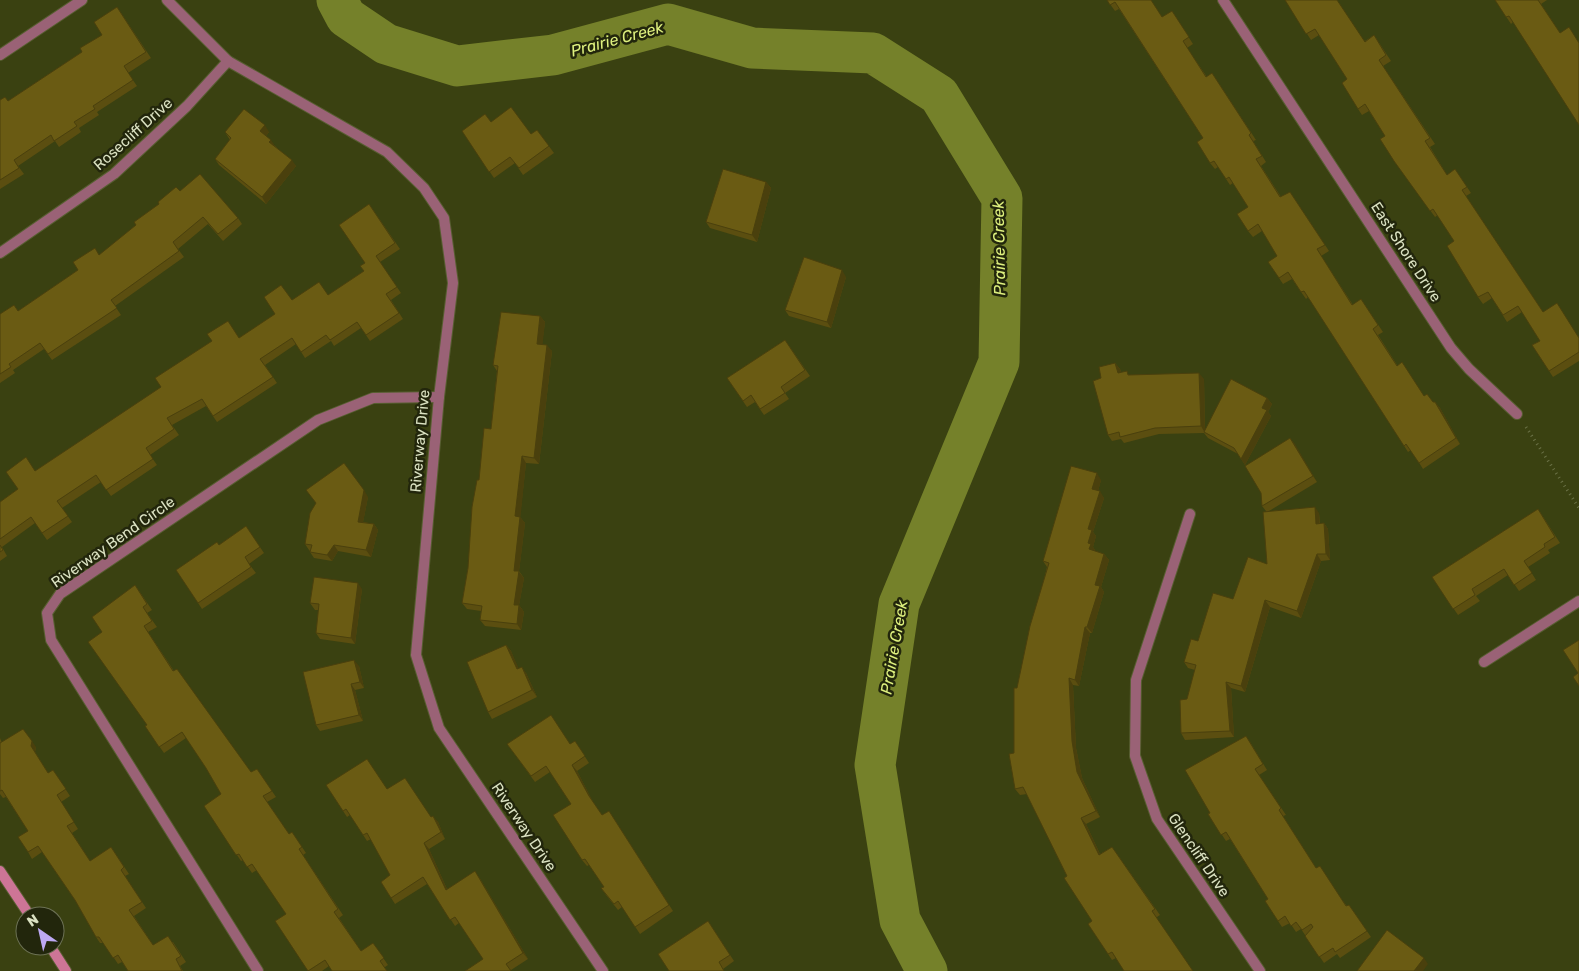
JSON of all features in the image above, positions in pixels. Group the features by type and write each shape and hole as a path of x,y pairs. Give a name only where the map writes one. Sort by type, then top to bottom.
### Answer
{"main road":[{"path":"0,871 23,906"},
{"path":"56,956 66,971"}],"street":[{"path":"0,55 82,0"},
{"name":"Riverway Drive","path":"167,0 228,61 387,152 424,188 444,218 453,283 439,397 416,655 439,728 603,971"},
{"name":"East Shore Drive","path":"1223,0 1451,348 1469,370 1517,414"},
{"name":"Rosecliff Drive","path":"0,253 114,174 187,106 228,61"},
{"name":"Riverway Bend Circle","path":"258,971 51,640 47,613 60,594 318,420 373,398 439,397"},
{"name":"Glencliff Drive","path":"1190,514 1136,680 1135,756 1157,819 1260,971"},
{"path":"1484,662 1579,601"}],"path":[{"path":"1517,414 1579,508"}],"building":[{"path":"1107,0 1151,0 1162,17 1172,11 1189,37 1183,41 1206,77 1212,73 1251,133 1249,135 1262,156 1256,159 1280,197 1290,192 1325,245 1317,249 1352,305 1361,299 1378,325 1373,329 1397,366 1402,362 1424,396 1427,394 1435,402 1456,438 1419,463 1406,444 1404,446 1304,291 1301,292 1288,272 1279,278 1268,262 1277,256 1258,224 1248,231 1237,214 1248,207 1229,177 1226,179 1214,161 1210,163 1197,142 1203,138 1115,2 1110,5"},
{"path":"1285,0 1337,0 1365,42 1374,35 1386,55 1379,60 1430,138 1425,141 1447,175 1455,169 1467,187 1462,190 1543,312 1557,303 1579,338 1579,352 1549,371 1532,345 1540,341 1518,306 1503,315 1488,292 1478,297 1447,246 1454,241 1433,209 1430,211 1394,161 1380,139 1385,136 1365,104 1358,109 1342,83 1347,79 1315,29 1306,34"},
{"path":"1495,0 1538,0 1560,33 1569,27 1579,43 1579,125 1509,16 1506,17"},
{"path":"117,7 146,52 124,66 133,80 93,106 95,109 74,122 77,126 54,141 51,135 14,160 19,168 0,180 0,100 5,97 8,101 82,52 80,48 102,35 94,22"},
{"path":"511,107 531,134 537,130 549,146 519,168 510,157 489,172 462,131 485,114 491,122"},
{"path":"244,109 265,125 260,131 271,140 269,142 292,160 262,197 215,159 231,138 225,132"},
{"path":"723,169 766,182 752,235 706,222"},
{"path":"200,174 238,218 218,234 203,217 173,242 179,251 111,300 117,308 48,354 40,343 9,364 11,367 0,374 0,314 14,305 18,311 78,270 73,262 95,248 99,255 136,225 134,222 159,204 158,202 176,187 180,191"},
{"path":"369,204 395,243 376,256 397,287 386,294 399,313 366,335 357,322 330,340 326,335 301,352 292,338 260,359 273,377 213,416 202,399 167,418 174,429 146,448 153,459 106,490 96,475 57,501 68,516 42,533 31,517 0,539 0,502 18,489 6,472 26,457 35,471 161,387 155,378 212,341 207,334 228,321 239,338 275,314 264,297 281,285 292,300 319,282 328,295 364,271 360,266 365,263 339,225"},
{"path":"804,257 842,270 827,322 785,310"},
{"path":"501,312 540,316 537,344 547,345 534,458 522,456 515,516 520,517 514,571 519,571 514,605 519,605 517,624 480,620 482,606 462,603 468,568 472,507 477,480 479,480 484,428 491,429 498,366 493,365"},
{"path":"785,340 805,370 781,387 785,393 760,409 751,395 743,401 727,378"},
{"path":"1115,363 1118,373 1127,371 1128,375 1199,373 1201,426 1155,428 1120,437 1119,432 1108,435 1093,381 1101,378 1099,367"},
{"path":"1231,379 1267,398 1262,408 1267,410 1241,459 1234,448 1204,432"},
{"path":"1290,438 1313,476 1262,506 1261,493 1245,466"},
{"path":"344,463 364,490 358,522 374,524 366,550 334,545 327,555 310,552 312,545 305,544 310,513 316,503 306,490"},
{"path":"1071,466 1097,473 1092,489 1100,491 1088,529 1092,530 1088,543 1091,544 1089,549 1104,554 1095,585 1100,586 1087,627 1085,627 1075,680 1069,678 1072,741 1077,772 1096,811 1081,818 1099,855 1112,847 1155,909 1152,911 1193,971 1124,971 1112,952 1108,954 1088,924 1092,921 1064,878 1067,876 1023,787 1015,789 1009,754 1014,753 1014,688 1017,688 1030,626 1049,563 1043,561"},
{"path":"1315,507 1316,524 1324,523 1326,554 1317,554 1297,611 1265,600 1241,686 1226,682 1230,731 1181,733 1180,700 1187,699 1196,665 1184,662 1191,639 1198,641 1213,593 1233,599 1248,557 1267,564 1263,512"},
{"path":"1538,509 1555,537 1544,544 1545,547 1524,561 1532,573 1514,585 1504,569 1472,589 1475,595 1453,609 1432,577"},
{"path":"246,526 260,547 245,557 251,567 198,603 176,570 217,542 219,545"},
{"path":"314,577 358,583 351,638 316,633 319,604 310,603"},
{"path":"135,585 147,604 143,607 152,621 144,626 173,671 177,669 251,772 257,769 272,791 263,796 289,834 292,832 302,847 299,849 338,909 334,912 361,951 373,943 384,958 380,961 387,971 332,971 325,960 308,971 275,921 286,914 252,864 247,867 239,854 236,855 204,806 221,794 182,732 159,747 145,726 147,725 88,642 102,632 92,617"},
{"path":"1579,640 1579,686 1573,677 1578,673 1563,650"},
{"path":"506,645 517,669 522,667 532,690 488,712 467,662"},
{"path":"354,660 360,682 351,684 359,715 316,725 303,672"},
{"path":"551,715 570,744 575,741 585,756 572,765 589,796 602,815 609,811 669,905 635,927 618,901 614,904 601,888 604,887 585,859 582,860 553,815 571,804 546,766 531,776 507,744"},
{"path":"23,729 32,741 31,746 48,773 53,770 66,789 57,795 74,822 67,826 90,861 111,847 124,867 121,870 142,902 129,910 153,945 168,936 181,956 176,959 182,971 128,971 118,955 113,958 99,937 96,937 75,900 38,846 28,852 18,837 28,831 2,790 0,791 0,743"},
{"path":"1246,736 1263,764 1255,769 1281,808 1279,810 1316,868 1320,866 1346,906 1349,905 1367,931 1335,952 1333,948 1319,957 1305,936 1313,927 1311,924 1302,930 1296,922 1291,926 1285,916 1278,921 1265,901 1268,899 1226,832 1221,835 1208,814 1210,813 1185,770"},
{"path":"367,759 387,789 405,778 431,817 433,816 441,832 424,843 446,890 475,871 523,953 506,964 511,971 465,971 483,959 455,917 450,920 423,877 391,898 381,882 390,875 367,833 363,835 346,809 343,811 326,785"},
{"path":"708,921 730,955 719,962 724,971 669,971 658,954"},
{"path":"1387,930 1424,958 1414,971 1357,971"}],"waterway":[{"name":"Prairie Creek","path":"337,0 346,17 386,44 457,66 553,55 668,24 752,48 873,53 939,95 1002,198 999,362 899,604 875,765 900,920 927,971"}]}
